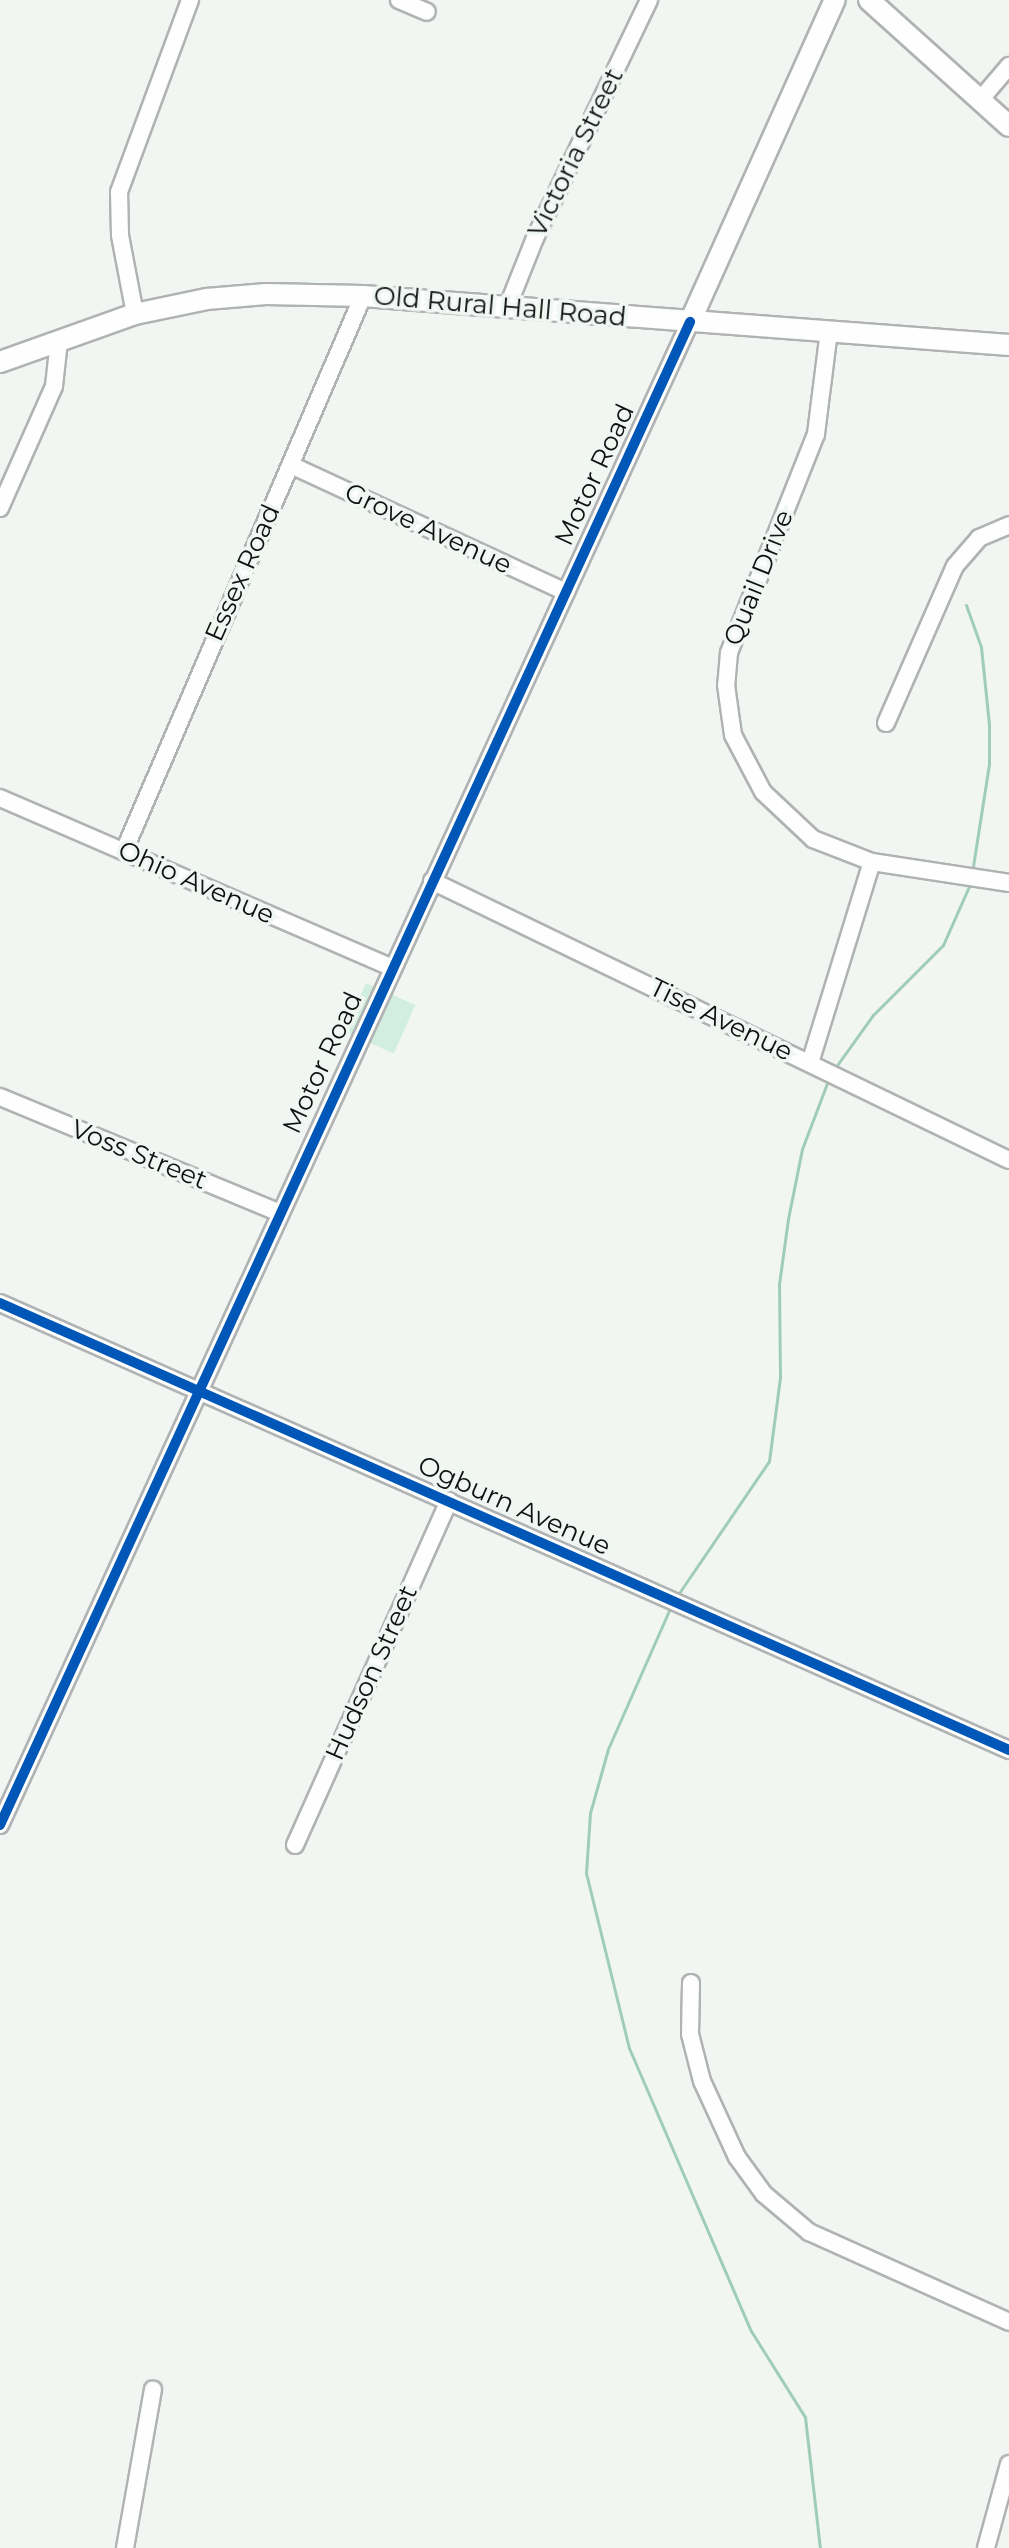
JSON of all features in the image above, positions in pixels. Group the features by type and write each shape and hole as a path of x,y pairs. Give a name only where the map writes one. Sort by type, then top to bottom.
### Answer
{"main road":[{"name":"Motor Road","path":"690,322 835,0"},
{"path":"869,0 1009,126"},
{"name":"Old Rural Hall Road","path":"0,362 135,314 234,295 363,296 1009,345"}],"street":[{"path":"135,314 120,235 119,192 190,0"},
{"path":"399,0 427,12"},
{"name":"Victoria Street","path":"507,308 535,238 649,0"},
{"path":"980,100 1009,66"},
{"name":"Essex Road","path":"124,851 363,296"},
{"name":"Motor Road","path":"0,1825 200,1391 278,1212 690,322"},
{"name":"Quail Drive","path":"829,331 816,434 735,635 726,685 733,735 763,792 813,839 872,862 1009,883"},
{"path":"0,508 54,386 59,341"},
{"name":"Grove Avenue","path":"291,465 566,592"},
{"path":"886,723 955,566 979,538 1009,525"},
{"name":"Ohio Avenue","path":"0,798 392,968"},
{"path":"810,1063 872,862"},
{"name":"Tise Avenue","path":"432,881 1009,1160"},
{"name":"Voss Street","path":"0,1097 278,1212"},
{"name":"Ogburn Avenue","path":"0,1303 1009,1750"},
{"name":"Hudson Street","path":"295,1845 449,1501"},
{"path":"691,1983 688,2018 699,2070 737,2157 764,2194 809,2232 1009,2322"},
{"path":"125,2548 153,2389"},
{"path":"986,2548 1002,2505 1009,2464"}],"green space":[{"path":"366,983 415,1005 394,1053 344,1031"}],"waterway":[{"path":"966,605 981,647 989,725 989,764 972,873"},
{"path":"835,1068 873,1015 943,945 970,884"},
{"path":"677,1596 769,1461 780,1377 779,1284 788,1219 802,1149 829,1078"},
{"path":"671,1606 608,1749 590,1813 586,1873 629,2048 751,2331 805,2417 820,2548"}],"cycle path":[{"path":"0,1825 690,322"},
{"path":"0,1303 1009,1750"}]}
